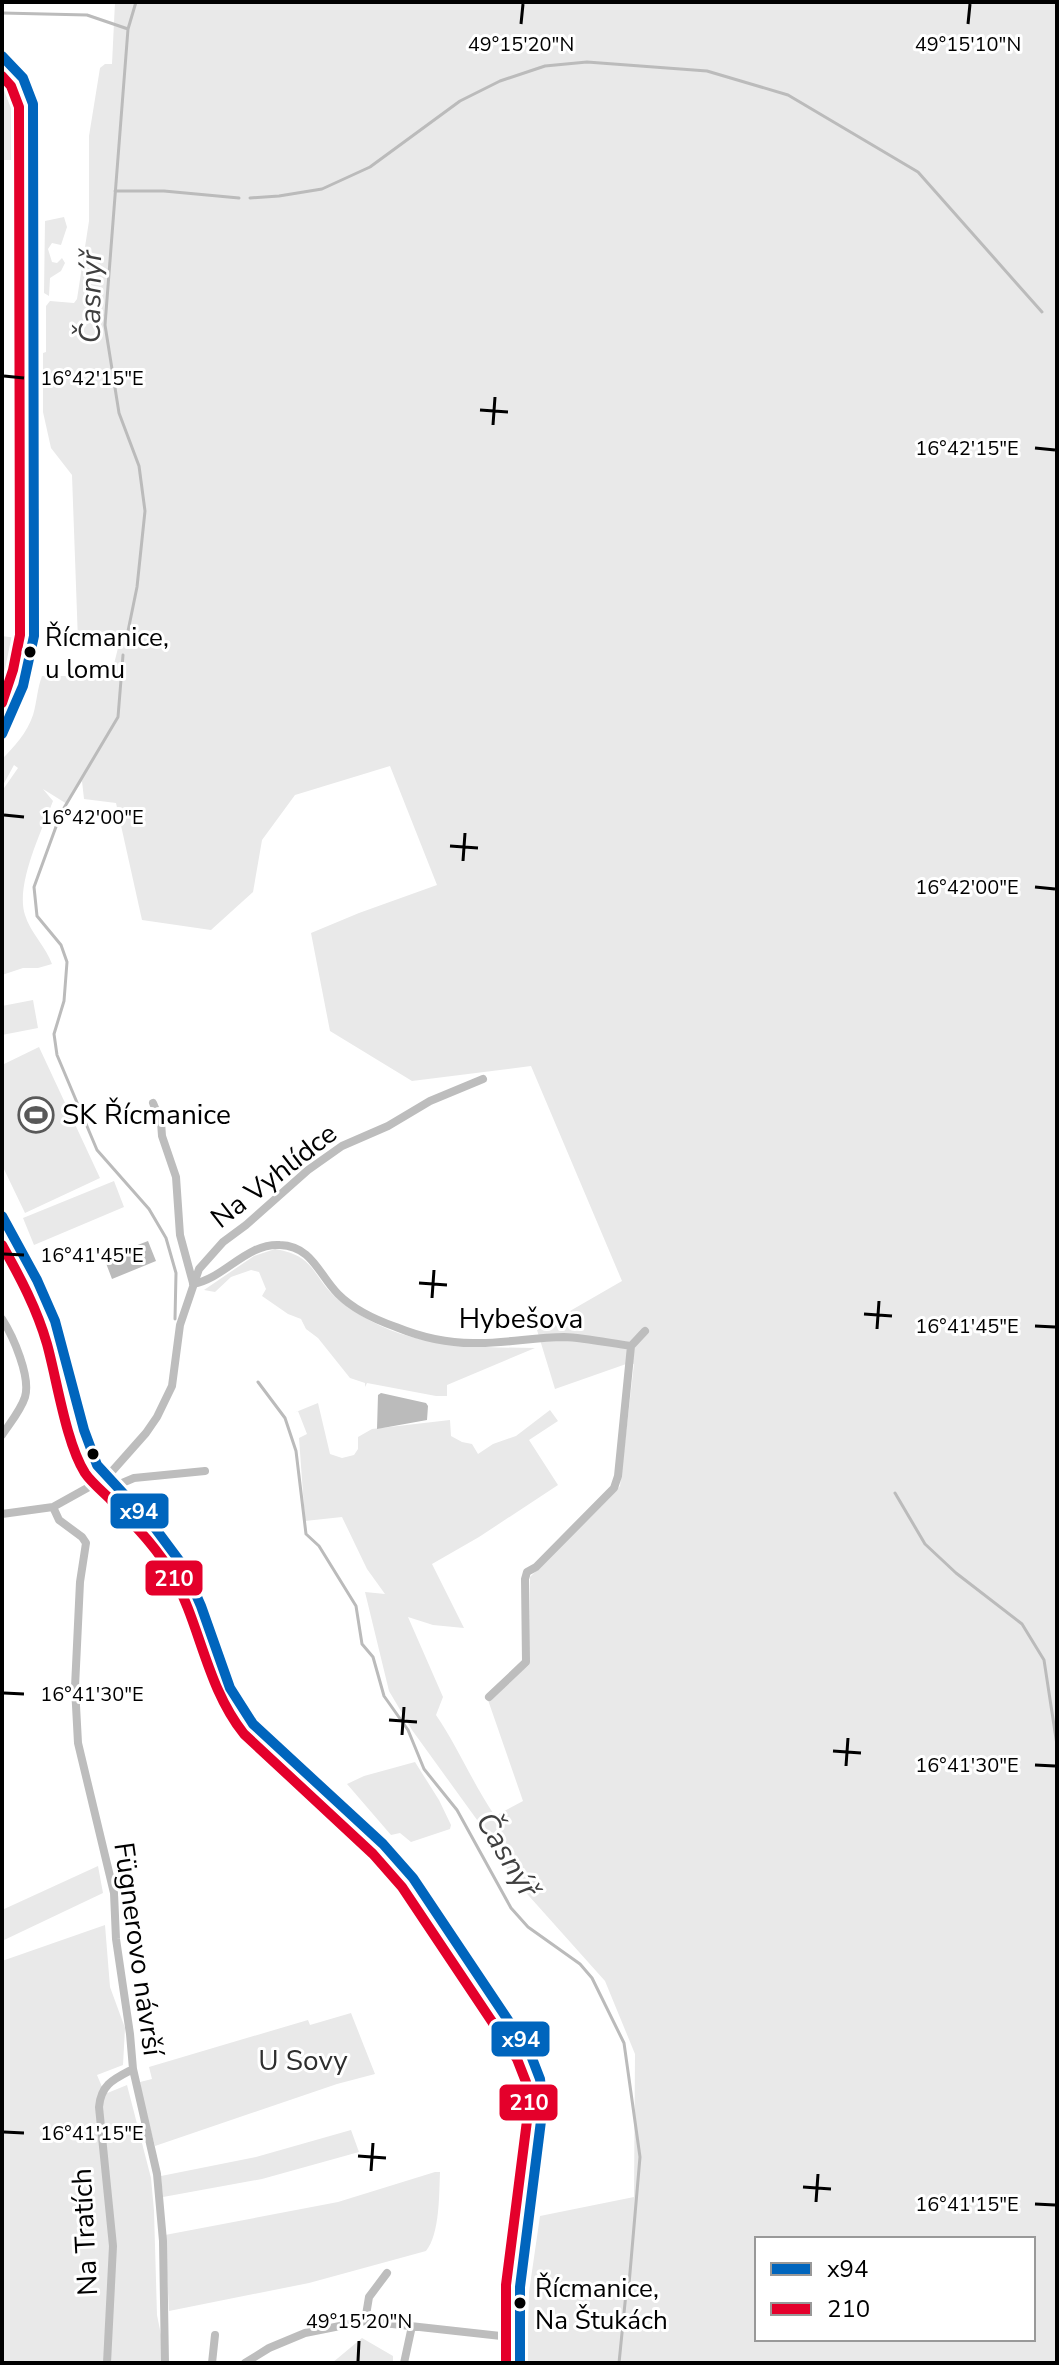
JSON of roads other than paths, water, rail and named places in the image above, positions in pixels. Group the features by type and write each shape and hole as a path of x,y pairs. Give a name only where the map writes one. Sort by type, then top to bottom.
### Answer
{"main road":[{"path":"2,734 12,717 23,685 34,636 33,104 23,78 3,57"},
{"path":"2,1216 46,1298 97,1465 168,1543 183,1567 243,1712 383,1844 413,1878 530,2053 540,2079 543,2105 521,2275 520,2363"}],"street":[{"name":"Na Vyhlídce","path":"111,1481 151,1426 166,1397 174,1377 180,1325 193,1284 199,1269 223,1242 308,1170 342,1146 388,1126 430,1101 483,1079"},
{"path":"153,1103 176,1177 180,1235 193,1284"},
{"name":"Hybešova","path":"193,1284 207,1281 252,1251 277,1244 309,1256 337,1293 356,1307 397,1328 438,1341 479,1343 564,1337 631,1346"},
{"path":"2,1319 11,1334 25,1377 26,1395 2,1435"},
{"path":"489,1697 526,1662 527,1572 536,1567 614,1488 618,1476 631,1346 645,1331"},
{"path":"2,1514 53,1507 111,1481 205,1471"},
{"name":"Fügnerovo návrší","path":"53,1507 59,1520 86,1543 78,1611 75,1687 78,1743 114,1893 116,1939 133,2069 157,2174 162,2220 165,2363"},
{"name":"Na Tratích","path":"107,2363 113,2246 99,2107 102,2090 108,2082 133,2069"},
{"path":"365,2321 369,2297 387,2273"},
{"path":"245,2363 269,2348 305,2333 365,2321 519,2338"},
{"path":"404,2363 412,2326"},
{"path":"212,2363 215,2335"}],"waterway":[{"name":"Časnýř","path":"127,636 137,587 145,511 139,466 119,413 105,325 128,29 136,2"},
{"path":"2,13 87,15 128,29"},
{"path":"250,198 322,189 370,167 460,101 500,81 545,66 587,62 707,71 788,95 918,172 1042,312"},
{"path":"115,191 164,191 239,198"},
{"name":"Časnýř","path":"123,655 118,717 61,813 34,887 37,916 61,945 67,962 64,1001 54,1034 57,1055 97,1150 149,1209 166,1238 176,1273 175,1319"},
{"name":"Časnýř","path":"258,1382 285,1418 296,1451 306,1534 319,1546 356,1606 362,1644 373,1657 384,1696 408,1730 424,1769 457,1810 511,1908 528,1927 580,1964 592,1978 624,2043 640,2157 619,2363"},
{"path":"895,1493 925,1544 956,1573 1022,1624 1044,1660 1057,1745"}],"place":[{"name":"Řícmanice, u lomu","path":"30,652"},
{"name":"SK Řícmanice","path":"36,1115"},
{"name":"Řícmanice, Na Štukách","path":"520,2303"}],"park label":[{"name":"U Sovy","path":"303,2061"}]}
